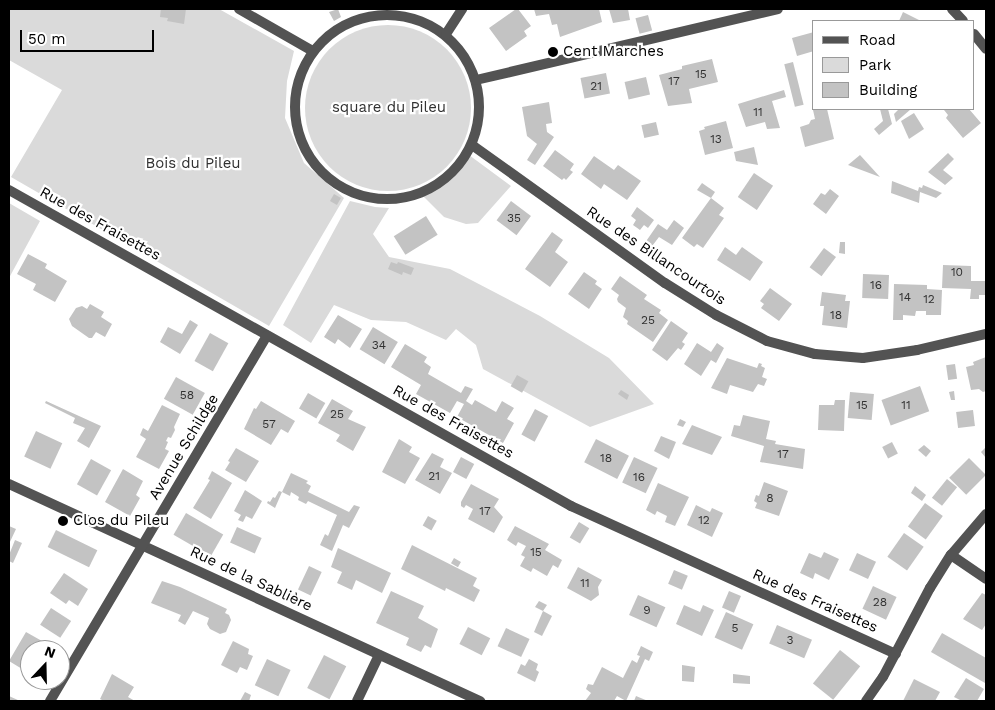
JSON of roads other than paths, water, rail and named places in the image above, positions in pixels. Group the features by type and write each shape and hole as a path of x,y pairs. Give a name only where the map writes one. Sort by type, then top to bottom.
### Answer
{"street":[{"path":"239,9 311,50"},
{"path":"446,34 462,9"},
{"path":"476,80 778,9"},
{"path":"952,9 962,20"},
{"path":"398,11 424,20 446,34 461,50 476,80 480,113 472,145 448,177 414,196 375,200 350,194 318,167 307,152 298,130 295,89 311,50 336,32 359,19 398,11"},
{"path":"975,35 986,49"},
{"name":"Rue des Billancourtois","path":"472,145 665,283 716,315 767,341 815,354 863,358 917,350 986,334"},
{"name":"Rue des Fraisettes","path":"9,190 600,521 896,654"},
{"name":"Avenue Schildge","path":"50,701 267,336"},
{"name":"Rue de la Sablière","path":"9,484 480,701"},
{"path":"866,701 883,677 930,588 951,555 986,514"},
{"path":"951,555 986,579"},
{"path":"357,701 379,655"}],"place":[{"name":"Cent Marches","path":"553,52"},
{"name":"Clos du Pileu","path":"63,521"}],"park label":[{"name":"square du Pileu","path":"389,108"},
{"name":"Bois du Pileu","path":"193,164"}]}
